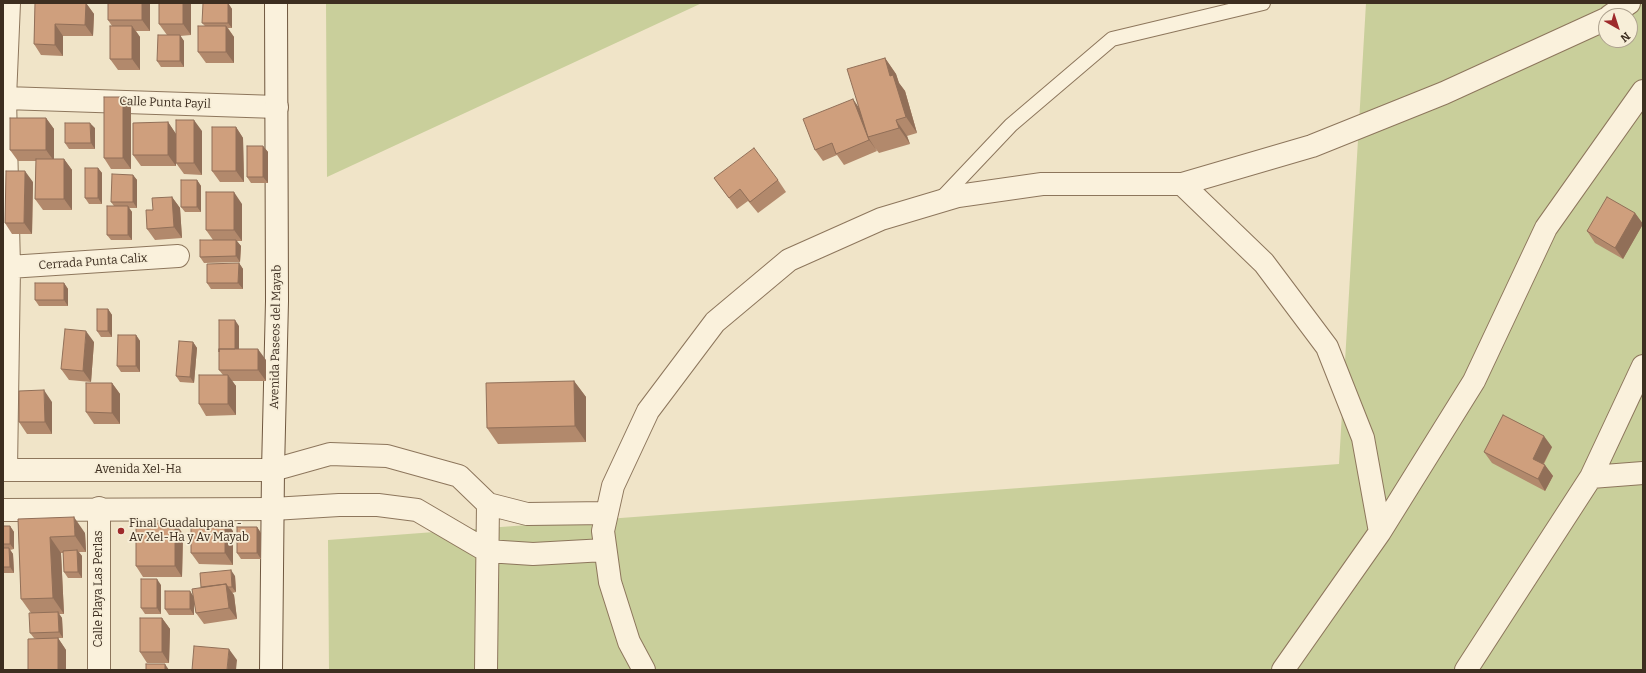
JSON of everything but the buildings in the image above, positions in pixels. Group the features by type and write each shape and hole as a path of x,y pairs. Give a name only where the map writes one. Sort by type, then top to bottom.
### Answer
{"street":[{"path":"4,470 9,267 5,98 9,3"},
{"name":"Avenida Paseos del Mayab","path":"271,670 273,470 277,301 276,3"},
{"path":"644,670 629,642 610,582 603,531 613,486 648,411 715,322 789,260 881,219 958,196 1042,184 1182,184 1312,146 1444,93 1598,23"},
{"path":"1283,670 1380,532 1474,381 1546,228 1643,91"},
{"name":"Calle Punta Payil","path":"5,98 277,107"},
{"path":"1182,184 1264,263 1327,347 1364,438 1380,532"},
{"name":"Cerrada Punta Calix","path":"9,267 178,256"},
{"path":"1466,670 1591,477 1643,366"},
{"name":"Avenida Xel-Ha","path":"4,470 273,470 330,454 387,456 459,476 488,504"},
{"path":"1591,477 1643,472"},
{"path":"486,670 488,504 527,514 607,513"},
{"path":"3,510 99,508 273,509 339,505 378,505 417,510 487,551 532,554 605,550"},
{"name":"Calle Playa Las Perlas","path":"99,508 99,670"}],"lane":[{"path":"939,201 1011,125 1112,39 1263,3"}],"green space":[{"path":"326,3 702,3 327,177"},
{"path":"1366,3 1643,3 1643,670 329,670 328,540 1339,464"}],"place":[{"name":"Final Guadalupana - Av Xel-Ha y Av Mayab","path":"121,531"}]}
